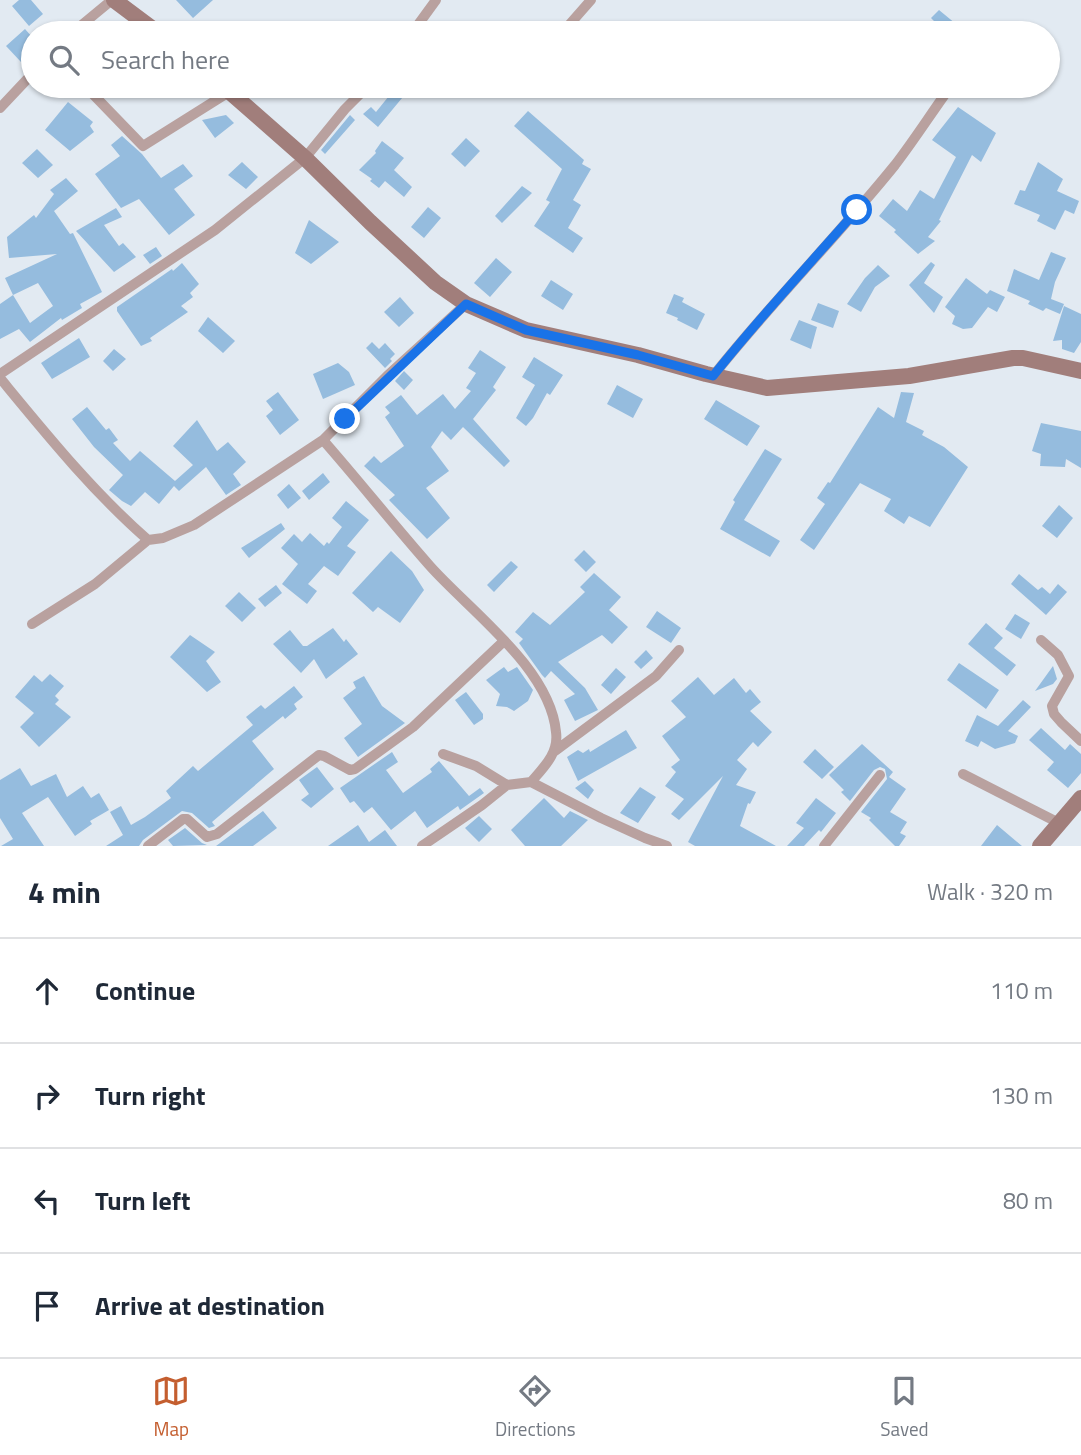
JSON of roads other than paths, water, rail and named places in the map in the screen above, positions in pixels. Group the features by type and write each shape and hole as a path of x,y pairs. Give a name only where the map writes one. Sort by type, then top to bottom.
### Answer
{"street":[{"path":"87,21 113,0 142,21"},
{"path":"421,21 436,0"},
{"path":"573,21 591,0"},
{"path":"0,108 21,86"},
{"path":"96,98 139,145 143,146 213,98"},
{"path":"236,98 305,158 436,283 466,304 526,330 638,355 745,384 782,387 909,376 1013,358 1081,371"},
{"path":"148,540 75,470 0,376 215,230 305,158 356,98"},
{"path":"713,376 730,352 787,291 896,163 942,98"},
{"path":"32,625 95,584 148,540 163,538 194,525 323,440 466,304"},
{"path":"323,440 431,567 504,641 529,671 553,715 557,740 555,751"},
{"path":"1041,640 1058,655 1069,676 1052,706 1054,714 1081,741"},
{"path":"148,846 183,819 187,819 206,837 217,834 319,755 355,769 413,727 504,641"},
{"path":"531,782 555,751 656,676 679,650"},
{"path":"443,754 476,766 507,785"},
{"path":"963,774 1059,823"},
{"path":"824,846 880,775"},
{"path":"422,846 507,785 531,782 601,818 667,846"},
{"path":"1040,846 1081,798"}]}
